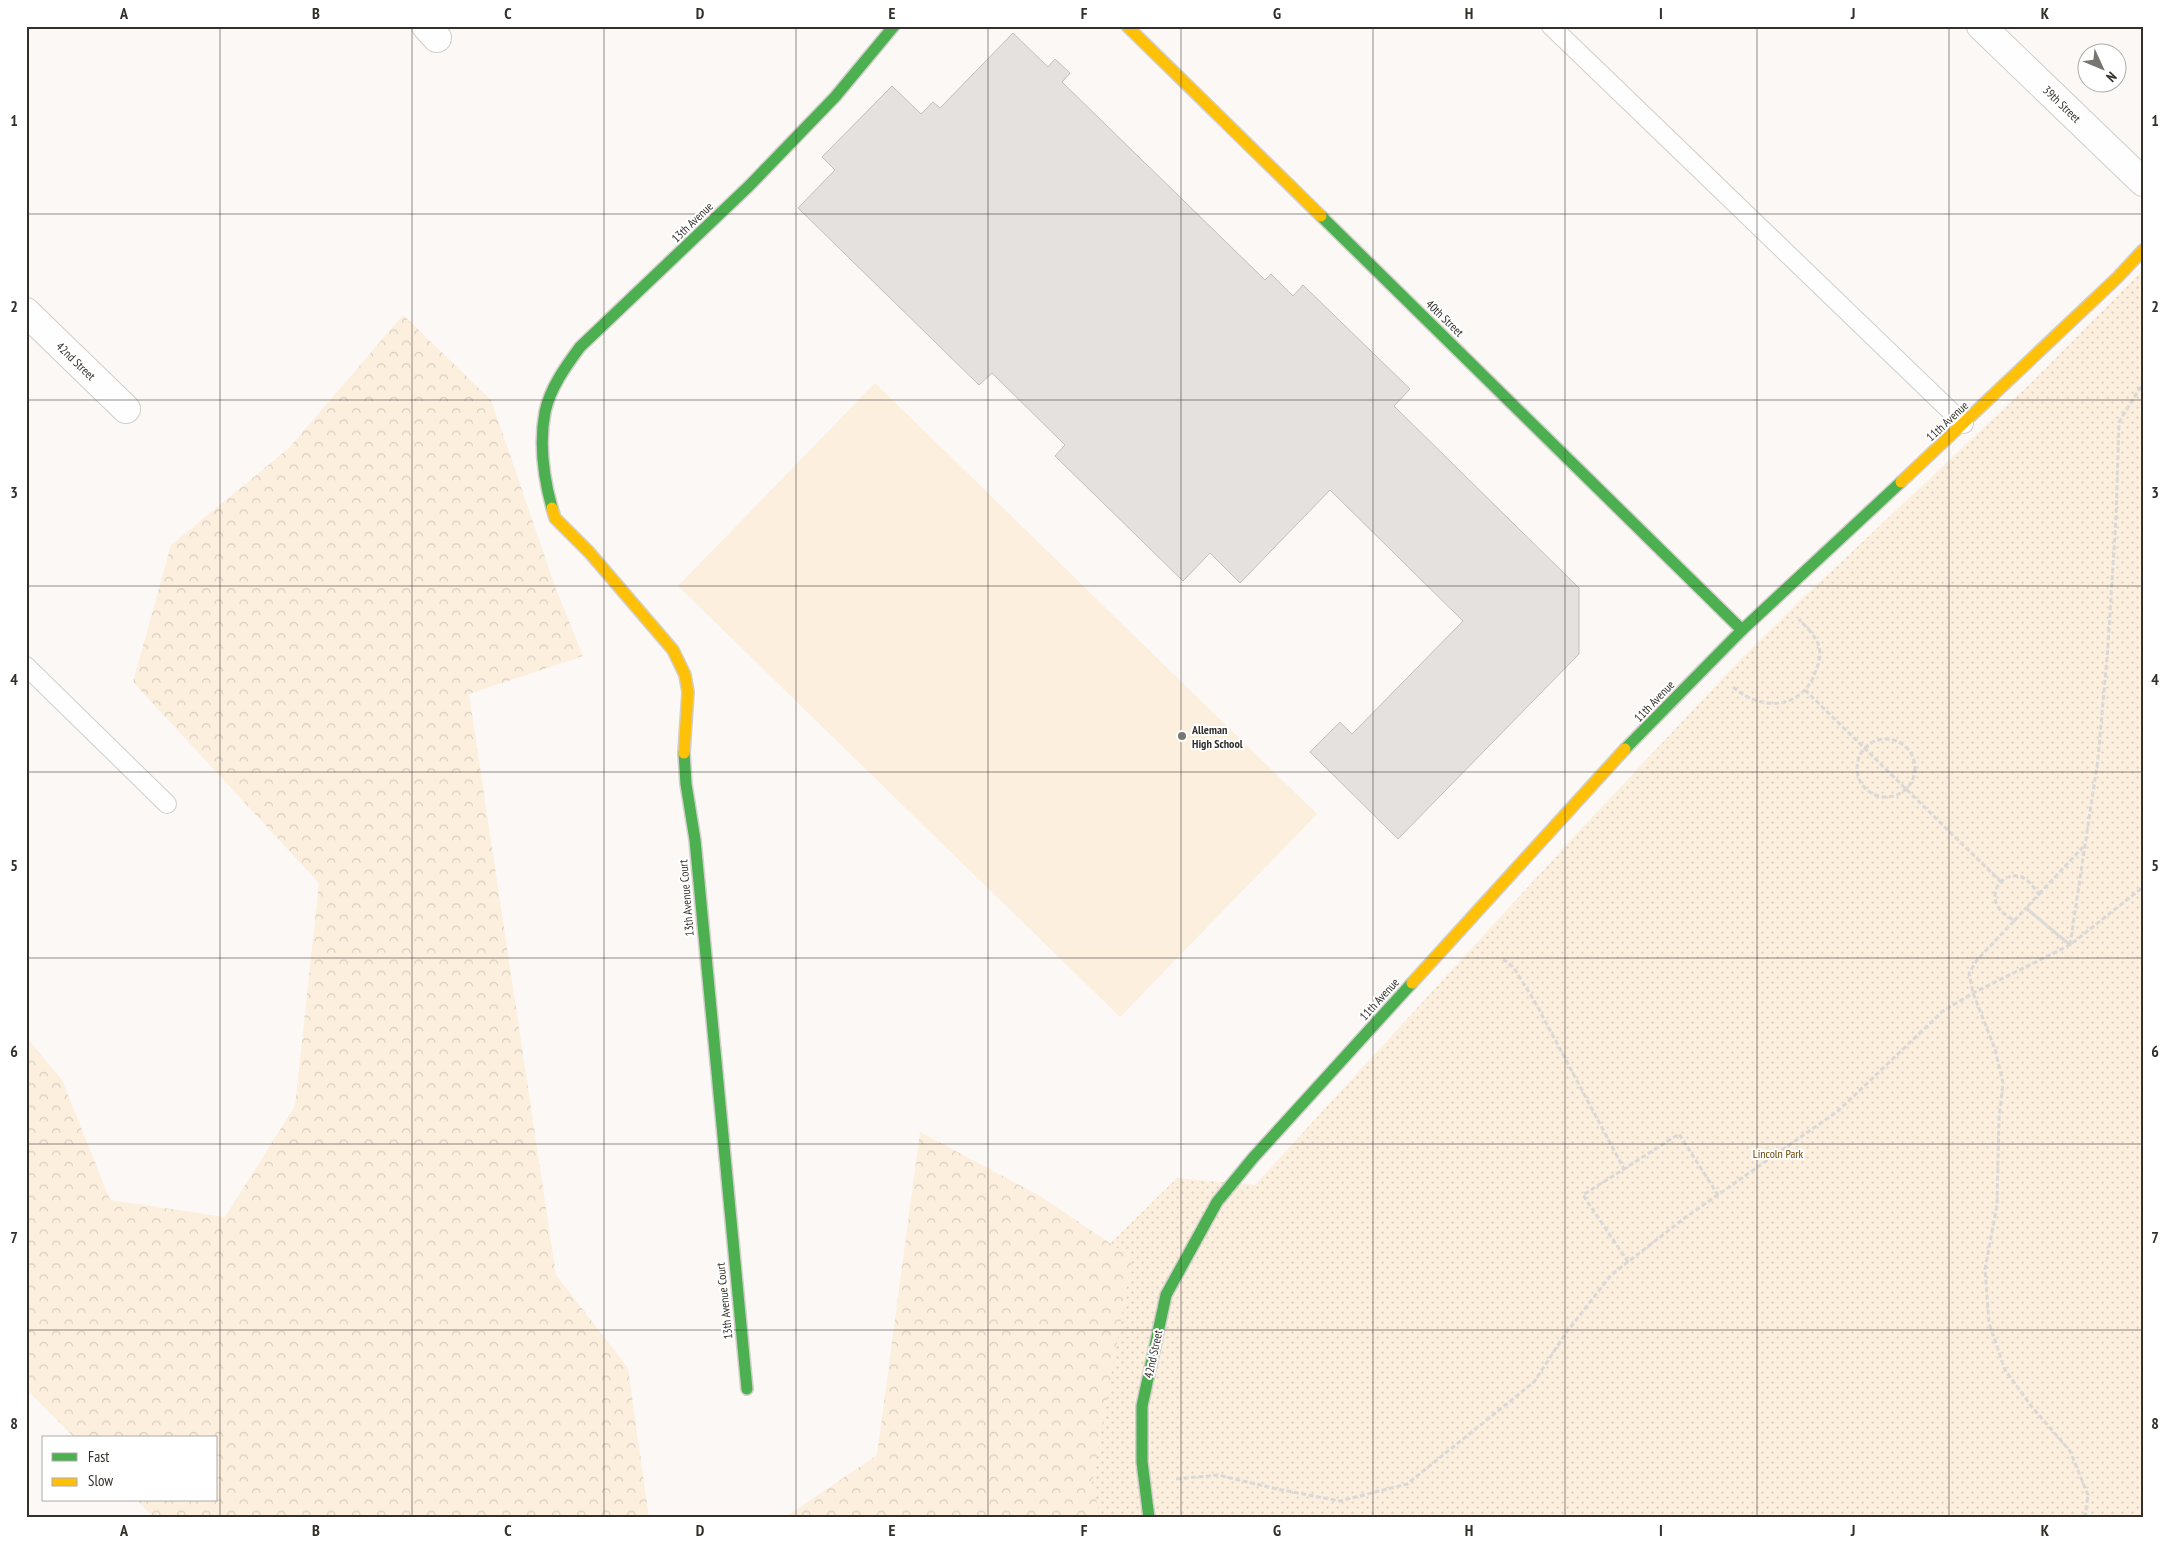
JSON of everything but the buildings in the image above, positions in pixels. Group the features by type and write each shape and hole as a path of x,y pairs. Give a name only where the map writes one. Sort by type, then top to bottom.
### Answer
{"street":[{"name":"13th Avenue","path":"544,452 545,411 561,373 580,347 749,186 835,97 894,26"},
{"name":"40th Street","path":"1127,26 1742,630"},
{"name":"39th Street","path":"1981,26 2143,182"},
{"name":"11th Avenue","path":"1216,1202 1253,1158 1595,780 1742,630 1964,424 2118,277 2143,250"},
{"name":"42nd Street","path":"26,312 126,409"},
{"name":"13th Avenue Court","path":"544,452 547,490 555,518 589,552 673,650 685,675 688,692 684,747 686,784 695,840 712,1041 747,1389"},
{"name":"42nd Street","path":"1149,1518 1142,1462 1142,1406 1166,1295 1216,1202"}],"lane":[{"path":"1550,26 1964,424"},
{"path":"26,666 167,804"}],"path":[{"path":"2070,945 2098,759 2108,646 2116,517 2119,422 2143,383"},
{"path":"1710,664 1746,698 1761,703 1777,704 1792,699 1805,690 1814,677 1819,662 1819,647 1812,634 1777,598"},
{"path":"1805,690 2001,882"},
{"path":"1889,739 1906,747 1912,754 1915,773 1906,789 1888,798 1878,797 1866,789 1857,776 1856,766 1864,748 1872,742 1889,739"},
{"path":"2084,845 1977,960 1969,973 1973,993 1995,1049 2003,1083 1999,1118 1997,1205 1985,1269 1989,1323 2005,1370 2032,1407 2070,1451 2088,1495 2085,1518"},
{"path":"2014,921 1996,904 1995,892 2001,882 2006,878 2020,876 2026,879 2039,894"},
{"path":"1144,1482 1218,1475 1340,1501 1407,1484 1534,1382 1610,1275 1718,1195 1838,1111 1943,1011 1973,993 2070,945 2142,888"},
{"path":"2026,908 2070,945"},
{"path":"1503,959 1514,968 1535,1002 1624,1168"},
{"path":"1628,1262 1583,1195 1679,1134 1718,1195"}],"green space":[{"name":"Lincoln Park","path":"2143,270 2143,1518 831,1518 1177,1178 1255,1185 1581,829 1741,659 2030,384"},
{"path":"403,315 491,400 556,589 583,656 469,694 556,1275 628,1368 649,1518 154,1518 139,1502 218,1502 218,1436 73,1436 31,1394 26,1393 26,1037 62,1080 110,1200 225,1217 295,1106 319,883 133,682 171,545 289,448"},
{"path":"875,383 1317,814 1120,1017 678,586"},
{"path":"920,1132 1040,1196 1132,1258 1092,1483 1101,1518 784,1518 877,1455"}],"traffic: fast":[{"path":"552,508 543,461 543,424 547,403 569,362 580,347 749,186 835,97 894,26"},
{"path":"1321,216 1742,630"},
{"path":"1625,749 1742,630 1901,482"},
{"path":"684,753 686,784 695,840 747,1389"},
{"path":"1149,1518 1142,1462 1142,1406 1166,1295 1217,1202 1253,1158 1412,983"}],"traffic: slow":[{"path":"1127,26 1321,216"},
{"path":"1901,482 2118,277 2143,250"},
{"path":"552,508 555,518 589,552 673,650 685,675 688,692 684,753"},
{"path":"1412,983 1625,749"}],"place":[{"name":"Alleman High School","path":"1182,736"}]}
